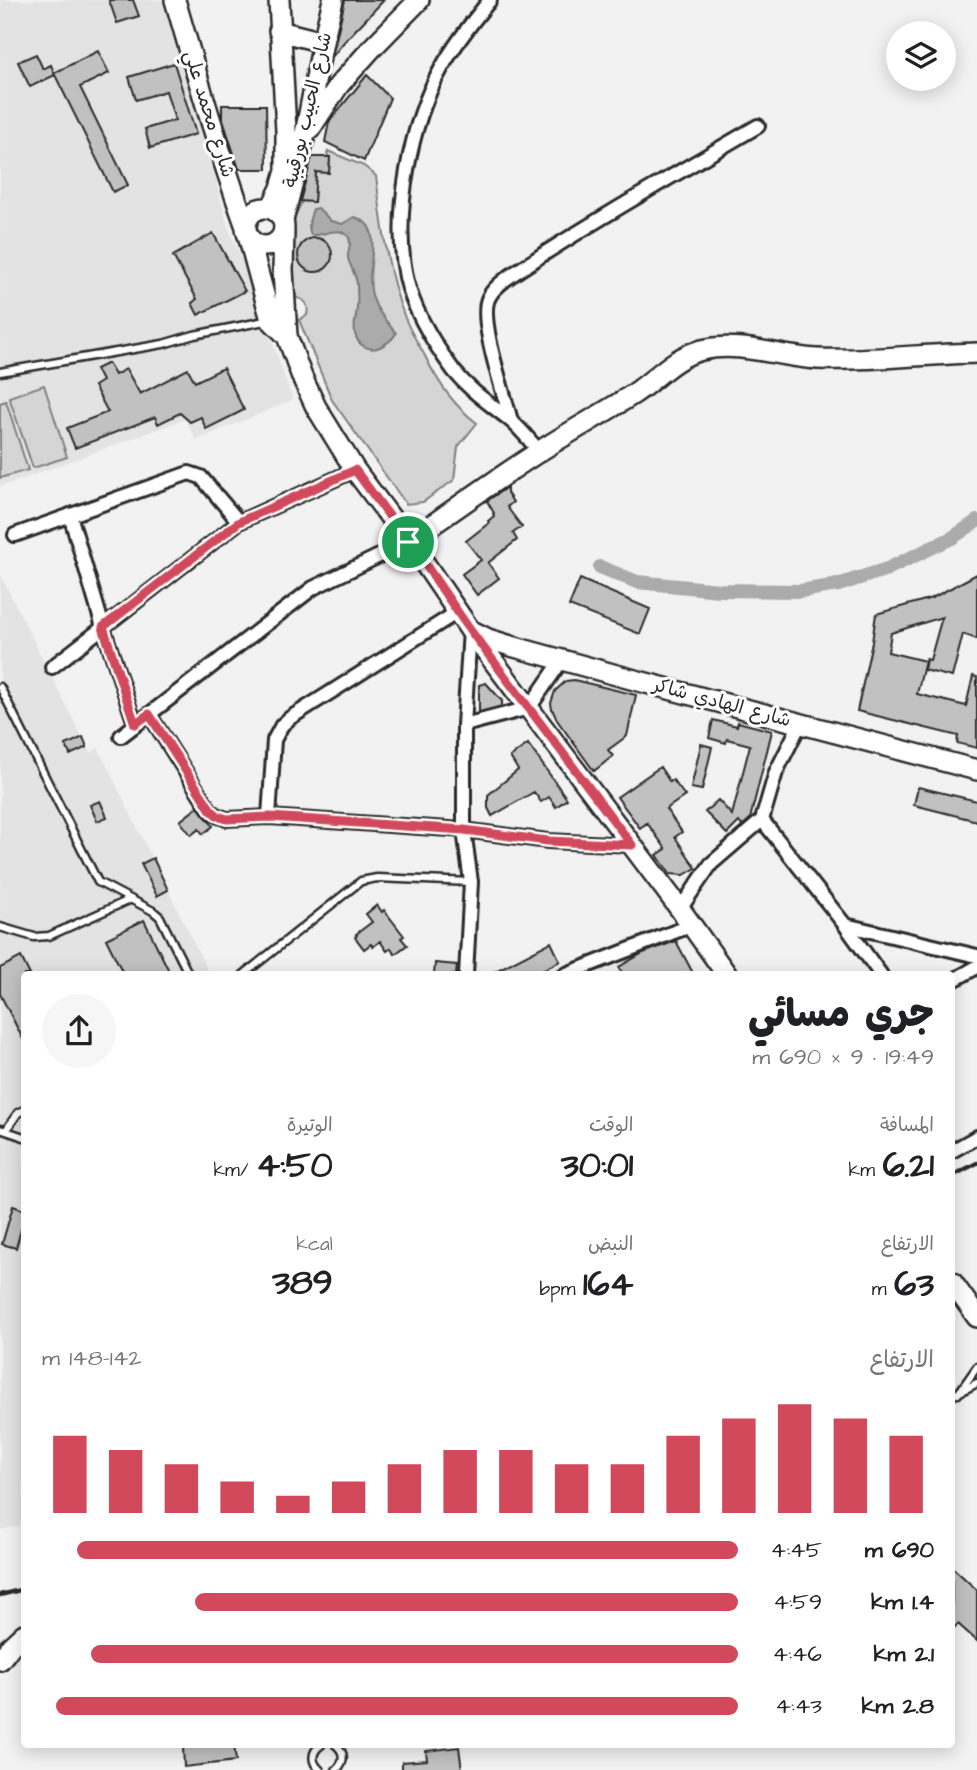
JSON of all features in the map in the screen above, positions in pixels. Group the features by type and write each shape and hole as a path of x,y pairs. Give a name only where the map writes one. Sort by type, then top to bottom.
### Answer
{"street":[{"name":"شارع محمد علي","path":"175,0 228,177 278,317"},
{"path":"276,217 254,211 247,221 247,231 258,245 276,243 276,217 286,171 279,0"},
{"name":"شارع الحبيب بورقيبة","path":"333,0 304,139 276,217 278,317 302,377 316,407 355,470 470,630 724,971"},
{"path":"304,139 339,85 419,0"},
{"path":"490,0 448,58 427,97 408,167 402,244 406,276 413,299 441,353 468,387 511,421 539,451"},
{"path":"279,31 323,42"},
{"path":"511,421 486,327 485,310 489,296 510,277 585,227 758,126"},
{"path":"228,177 276,217"},
{"path":"121,736 313,588 408,542 539,451 638,391 679,359 699,350 719,347 747,348 813,359 847,360 977,354"},
{"path":"52,667 239,522 355,470"},
{"path":"15,535 189,473 201,477 239,522"},
{"path":"70,515 135,724"},
{"path":"270,817 274,740 282,725 458,611"},
{"path":"466,971 471,882 464,830 464,725 470,630"},
{"name":"شارع الهادي شاكر","path":"470,630 488,639 562,660 977,770"},
{"path":"464,725 529,708 562,660"},
{"path":"149,714 211,810 227,819 270,817 464,830 548,841 632,845"},
{"path":"680,909 711,864 762,820 776,772 800,724"},
{"path":"762,820 878,971"},
{"path":"581,971 692,925"},
{"path":"845,925 977,956"},
{"path":"955,979 977,967"},
{"path":"955,1149 977,1137"},
{"path":"955,1286 977,1317"},
{"path":"0,1660 21,1637"}],"lane":[{"path":"0,372 163,344 278,317"},
{"path":"0,687 98,882 160,917 187,971"},
{"path":"248,971 361,881 377,878 471,882"},
{"path":"0,927 34,937 50,936 129,900"},
{"path":"21,1112 3,1130 21,1136"},
{"path":"955,1395 977,1367"},
{"path":"955,1395 977,1383"},
{"path":"317,1748 313,1755 315,1765 320,1770"},
{"path":"336,1770 343,1760 339,1748"}],"shaded area":[{"path":"0,0 163,0 205,138 228,227 293,400 196,440 185,419 0,487"},
{"path":"328,151 364,166 376,176 389,266 405,318 441,384 461,409 477,423 458,447 454,480 423,502 406,504 332,400 299,320 307,315 308,309 304,301 296,298 288,231 302,201 314,202 316,172 329,173"},
{"path":"318,208 331,221 342,224 354,217 367,224 370,229 373,242 370,277 372,297 396,333 380,347 368,348 356,337 354,326 357,284 348,258 349,238 340,231 311,235 310,219 313,209"},
{"path":"44,385 67,457 33,468 9,397"},
{"path":"6,401 28,470 0,478 0,403"},
{"path":"0,574 87,747 91,753 98,748 208,971 21,971 21,1526 0,1530"}],"building":[{"path":"109,0 133,0 139,16 117,23"},
{"path":"345,0 384,0 332,57"},
{"path":"98,51 109,73 80,87 128,185 113,192 54,73"},
{"path":"36,54 43,69 51,65 55,75 30,87 18,62"},
{"path":"174,63 196,134 150,148 145,129 175,120 166,91 136,100 129,77"},
{"path":"367,75 390,98 364,161 325,142 329,122"},
{"path":"222,105 266,105 267,169 239,169 222,117"},
{"path":"312,157 330,157 329,173 316,172 314,202 300,201"},
{"path":"213,233 245,291 198,315 192,303 197,299 173,256"},
{"path":"315,238 327,243 332,255 327,267 315,272 303,267 298,255 303,243"},
{"path":"108,363 115,375 126,369 140,394 188,369 195,382 223,368 244,410 206,429 201,417 190,422 180,413 158,424 155,417 75,448 67,428 108,412 94,386 102,381 96,369"},
{"path":"507,487 507,493 513,502 507,507 522,527 513,533 517,540 488,563 499,578 477,595 462,574 481,560 466,541 494,516 487,501"},
{"path":"977,574 977,639 963,634 952,677 924,670 926,659 930,660 942,617 891,633 888,652 925,661 917,694 966,706 973,676 977,677 977,748 957,743 958,736 857,711 876,614 932,598"},
{"path":"580,579 650,609 640,634 569,606"},
{"path":"574,680 636,695 627,736 608,750 613,756 594,771 552,709 555,691 566,681"},
{"path":"486,683 502,701 502,706 479,712 479,685"},
{"path":"713,720 737,726 738,722 772,731 750,819 742,826 739,822 727,834 705,812 718,800 732,815 750,745 709,738"},
{"path":"83,737 87,747 70,755 66,745"},
{"path":"528,744 567,799 556,807 549,797 541,802 534,792 492,816 488,808 488,795 518,770 510,757"},
{"path":"701,744 712,747 702,790 691,788"},
{"path":"660,767 670,782 673,780 685,796 666,809 682,832 675,837 696,868 684,875 670,874 657,855 666,849 647,823 640,828 617,797"},
{"path":"918,787 977,801 977,821 914,805"},
{"path":"100,801 107,817 97,821 90,805"},
{"path":"198,807 213,826 203,834 199,829 191,835 180,821"},
{"path":"153,858 168,890 157,896 141,864"},
{"path":"377,905 404,936 401,938 407,945 395,954 391,948 387,951 380,941 373,947 371,944 364,949 355,937 372,922 366,914"},
{"path":"144,920 169,971 122,971 106,939"},
{"path":"676,941 692,971 621,971 619,967 643,953"},
{"path":"551,942 560,961 541,971 496,971"},
{"path":"21,957 28,971 21,971 21,1035 0,994 0,968"},
{"path":"435,963 457,965 456,971 434,971"},
{"path":"13,1206 21,1209 21,1230 16,1248 2,1244"},
{"path":"955,1570 977,1590 977,1641 958,1624 955,1627"},
{"path":"183,1748 234,1748 236,1761 184,1767"},
{"path":"459,1748 462,1770 402,1770 402,1762 427,1760 426,1751"}],"waterway":[{"path":"600,567 637,582 719,590 800,591 838,585 887,569 952,538 977,521"}],"railway":[{"path":"955,1174 977,1163"},
{"path":"0,1595 21,1590"}],"route":[{"path":"355,470 408,542 470,630 632,845 548,841 464,830 270,817 227,819 211,810 149,714 135,724 103,627 239,522 355,470"}]}
